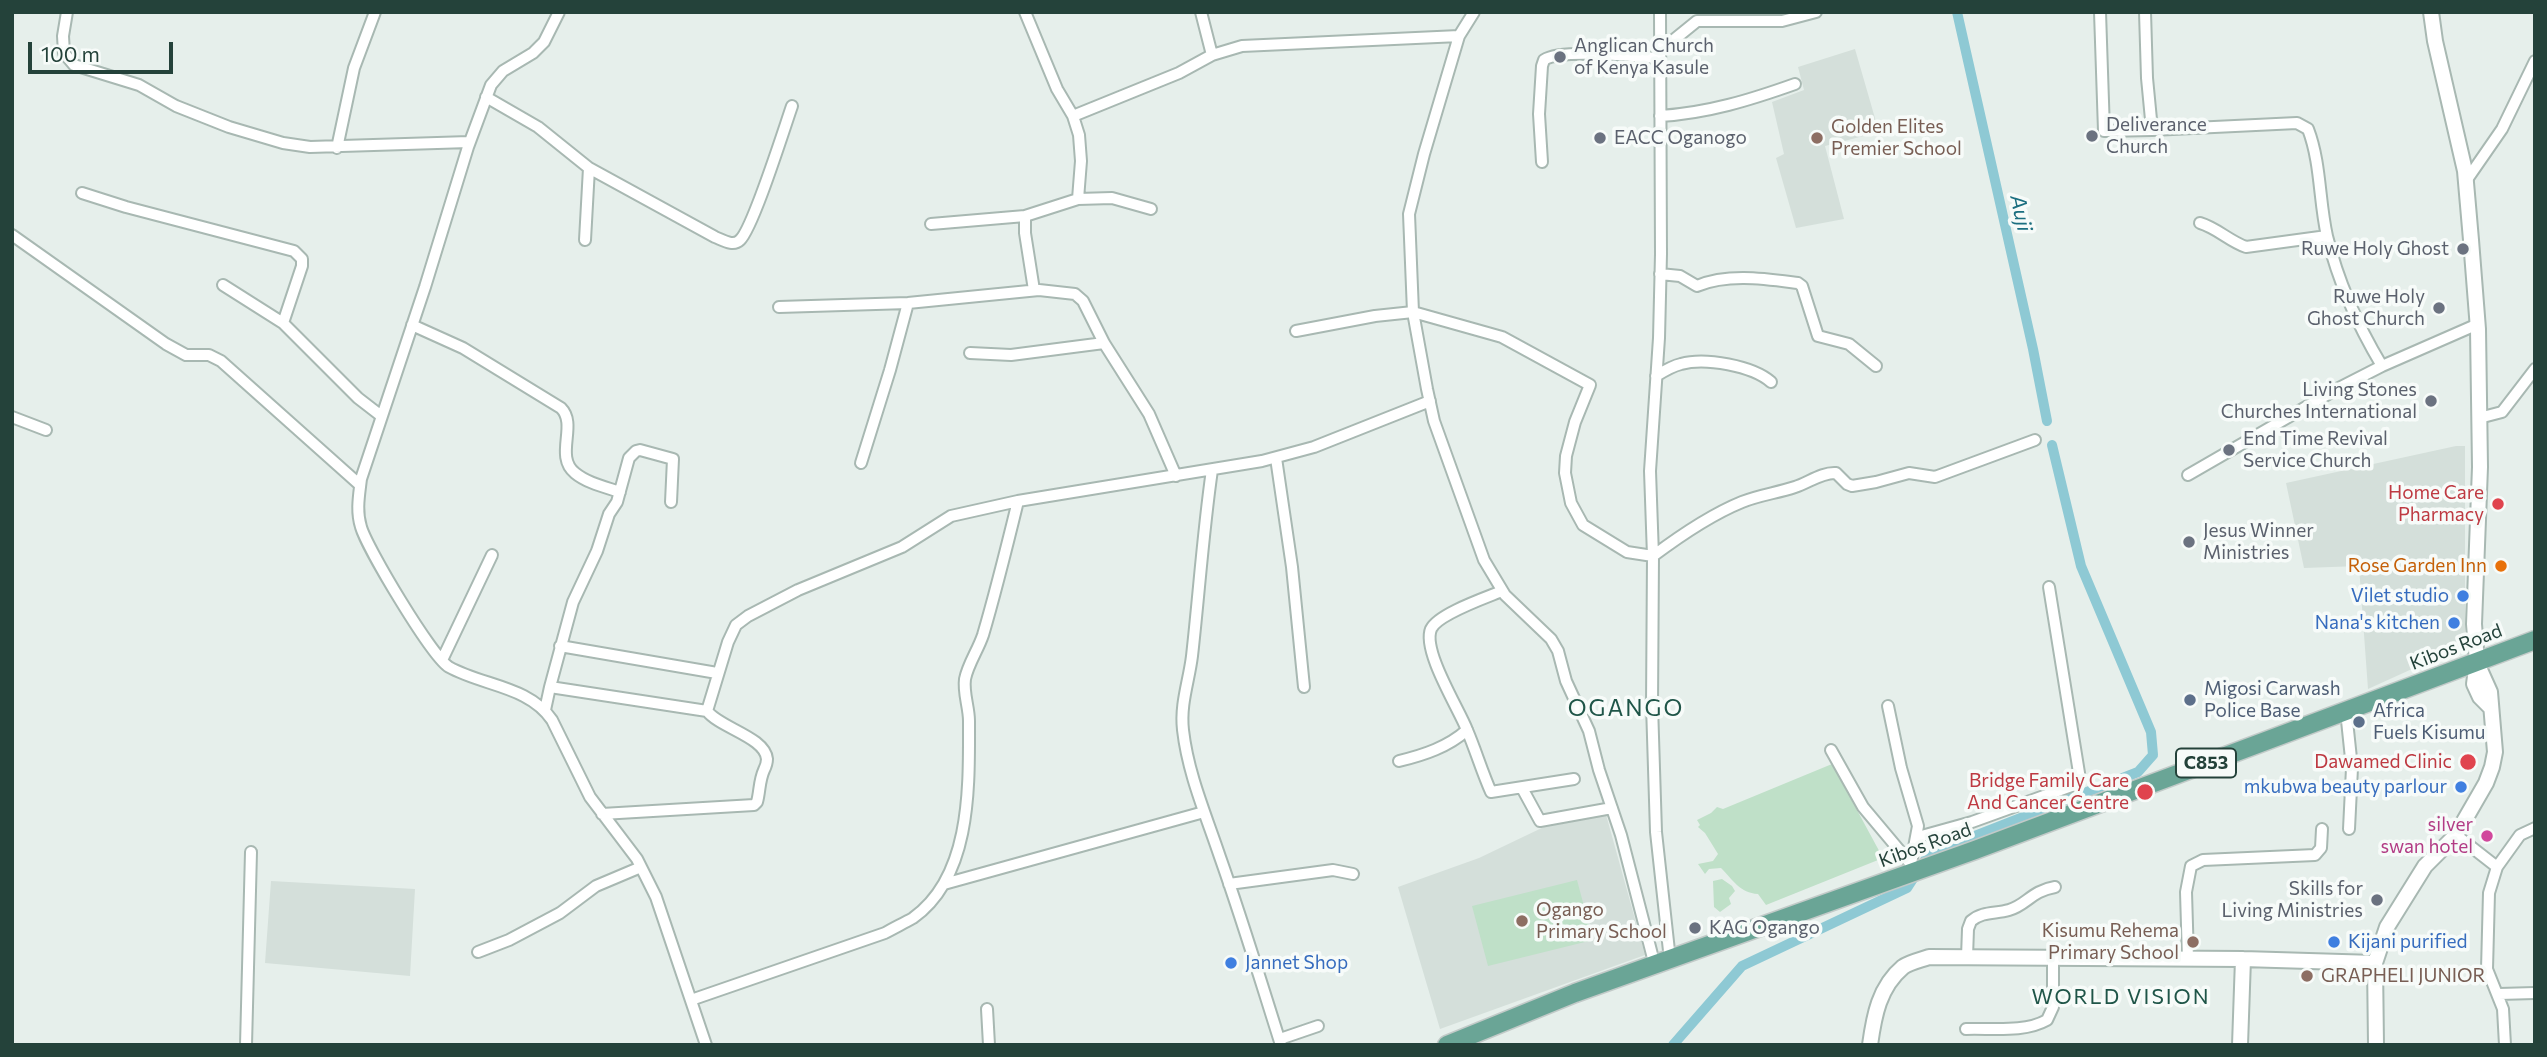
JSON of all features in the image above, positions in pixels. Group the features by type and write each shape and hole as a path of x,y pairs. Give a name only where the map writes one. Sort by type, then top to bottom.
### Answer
{"main road":[{"name":"Kibos Road","path":"1447,1045 1575,993 1910,870 1935,864 2535,640"}],"street":[{"path":"67,12 62,36 64,53 75,65 139,85 176,106 229,127 296,145 337,148 469,142"},
{"path":"337,148 354,68 375,12"},
{"path":"559,12 544,42 533,53 503,71 491,85 486,97 380,415 360,485 357,512 372,554 427,642 446,665 531,698 545,710 590,797 620,834 656,897 706,1045"},
{"path":"1025,12 1057,89 1073,116 1079,135 1082,161 1078,199"},
{"path":"1201,12 1212,54"},
{"path":"1475,12 1459,36 1409,214 1413,312 1430,401 1479,548 1502,591 1552,639 1558,650 1566,681 1589,731 1599,770 1662,963"},
{"path":"1660,12 1660,274 1650,471 1656,832 1662,963"},
{"path":"1542,162 1539,114 1544,60 1556,55 1660,54 1697,21 1782,20 1816,12"},
{"path":"2100,12 2104,131 2249,124 2304,125 2311,138 2327,236 2364,337 2382,366"},
{"path":"2145,12 2152,130"},
{"path":"2376,1045 2375,964 2387,927 2425,866 2456,835 2486,783 2495,752 2490,707 2480,697 2474,684 2477,662 2474,624 2480,467 2477,324 2466,181 2431,12"},
{"path":"1073,116 1179,73 1212,54 1242,46 1459,36"},
{"path":"2466,181 2502,129 2535,61"},
{"path":"1660,116 1718,109 1795,84"},
{"path":"486,97 538,127 589,168 732,244 741,239 752,218 792,106"},
{"path":"585,240 589,168"},
{"path":"82,193 294,251 302,259 302,266 283,323"},
{"path":"931,224 1025,216 1078,199 1111,198 1151,209"},
{"path":"1025,216 1034,290"},
{"path":"2200,223 2211,226 2235,243 2246,247 2327,236"},
{"path":"12,236 166,344 186,355 209,355 221,361 360,485"},
{"path":"1660,274 1679,276 1698,286 1716,279 1739,278 1798,283 1802,286 1818,336 1849,344 1876,366"},
{"path":"223,285 283,323 358,398 380,415"},
{"path":"779,307 908,303 1034,290 1065,291 1079,297 1104,343 1149,414 1176,476"},
{"path":"861,463 908,303"},
{"path":"1296,331 1375,316 1413,312 1502,337 1590,384 1575,422 1566,456 1565,472 1571,503 1583,525 1627,552 1653,556 1683,533 1742,502 1827,474 1836,473 1852,486 1909,473 1935,477 2035,440"},
{"path":"2188,475 2382,366 2477,324"},
{"path":"412,325 463,348 561,408 568,419 566,444 568,463 572,471 582,478 620,492"},
{"path":"970,353 1011,355 1104,343"},
{"path":"1656,376 1682,363 1702,361 1763,375 1771,382"},
{"path":"2479,418 2502,412 2535,369"},
{"path":"708,711 717,673 736,625 798,590 901,547 951,516 1018,501 1276,457 1314,447 1430,401"},
{"path":"12,417 46,430"},
{"path":"545,710 573,601 620,492 629,458 636,451 673,459 671,502"},
{"path":"1276,457 1304,687"},
{"path":"1212,470 1203,531 1191,658 1182,702 1183,729 1192,775 1280,1042 1318,1026"},
{"path":"691,1000 885,933 913,917 944,884 959,850 966,806 969,708 965,679 988,619 1018,501"},
{"path":"442,660 492,555"},
{"path":"1918,837 1972,822 2077,784 2080,779 2049,587"},
{"path":"1502,591 1438,619 1431,628 1431,649 1443,682 1467,730 1490,792 1574,779"},
{"path":"560,646 717,673"},
{"path":"550,687 708,711 718,722 750,739 763,750 767,762 754,805 602,814"},
{"path":"1888,706 1901,768 1918,826 1910,870"},
{"path":"2346,711 2352,768 2349,829"},
{"path":"1399,761 1423,755 1455,741 1467,730"},
{"path":"1831,750 1864,807 1910,870"},
{"path":"1522,788 1540,821 1612,808"},
{"path":"944,884 1204,812"},
{"path":"2505,1045 2505,1020 2499,994 2490,982 2487,969 2489,894 2497,867 2520,835 2535,828"},
{"path":"2188,959 2186,892 2190,869 2194,864 2203,860 2315,855 2321,848 2322,829"},
{"path":"2456,835 2497,867"},
{"path":"246,1045 251,852"},
{"path":"478,952 554,917 596,886 641,867"},
{"path":"1229,884 1334,870 1353,874"},
{"path":"1967,957 1971,921 1987,913 2011,910 2040,890 2055,887"},
{"path":"1870,1045 1876,1007 1888,983 1904,966 1929,957 2243,959 2375,964"},
{"path":"1966,1029 2020,1028 2047,1020 2053,1007 2053,958"},
{"path":"2240,1045 2243,959"},
{"path":"2499,994 2535,993"},
{"path":"986,1009 989,1045"}],"shaded area":[{"name":"Golden Elites Premier School","path":"1855,49 1879,132 1825,146 1844,219 1796,228 1776,158 1784,154 1772,102 1804,90 1798,67"},
{"path":"2465,446 2465,650 2412,669 2368,689 2359,566 2304,568 2286,483"},
{"name":"Ogango Primary School","path":"1605,811 1645,955 1440,1029 1398,887 1479,858 1548,825"},
{"path":"271,881 415,889 410,976 265,963"}],"green space":[{"path":"1832,764 1883,858 1766,905 1758,894 1742,888 1721,868 1709,869 1705,874 1698,864 1713,861 1718,854 1698,827 1700,825 1697,820 1717,807 1723,809"},
{"path":"1722,879 1735,891 1729,898 1731,904 1720,912 1714,907 1713,881"},
{"path":"1577,880 1593,940 1488,966 1472,906"}],"waterway":[{"name":"Auji","path":"1957,12 2047,421"},
{"path":"1673,1045 1742,966 1907,888 1929,854 2138,772 2153,755 2151,732 2081,566 2052,445"}],"place":[{"name":"Anglican Church of Kenya Kasule","path":"1560,57"},
{"name":"Deliverance Church","path":"2092,136"},
{"name":"EACC Oganogo","path":"1600,138"},
{"name":"Golden Elites Premier School","path":"1817,138"},
{"name":"Ruwe Holy Ghost","path":"2463,249"},
{"name":"Ruwe Holy Ghost Church","path":"2439,308"},
{"name":"Living Stones Churches International","path":"2431,401"},
{"name":"End Time Revival Service Church","path":"2229,450"},
{"name":"Home Care Pharmacy","path":"2498,504"},
{"name":"Jesus Winner Ministries","path":"2189,542"},
{"name":"Rose Garden Inn","path":"2501,566"},
{"name":"Vilet studio","path":"2463,596"},
{"name":"Nana's kitchen","path":"2454,623"},
{"name":"Migosi Carwash Police Base","path":"2190,700"},
{"name":"Africa Fuels Kisumu","path":"2359,722"},
{"name":"Dawamed Clinic","path":"2468,762"},
{"name":"mkubwa beauty parlour","path":"2461,787"},
{"name":"Bridge Family Care And Cancer Centre","path":"2145,792"},
{"name":"silver swan hotel","path":"2487,836"},
{"name":"Skills for Living Ministries","path":"2377,900"},
{"name":"Ogango Primary School","path":"1522,921"},
{"name":"KAG Ogango","path":"1695,928"},
{"name":"Kisumu Rehema Primary School","path":"2193,942"},
{"name":"Kijani purified","path":"2334,942"},
{"name":"Jannet Shop","path":"1231,963"},
{"name":"GRAPHELI JUNIOR","path":"2307,976"}],"district":[{"name":"OGANGO","path":"1626,708"},
{"name":"WORLD VISION","path":"2121,997"}]}
